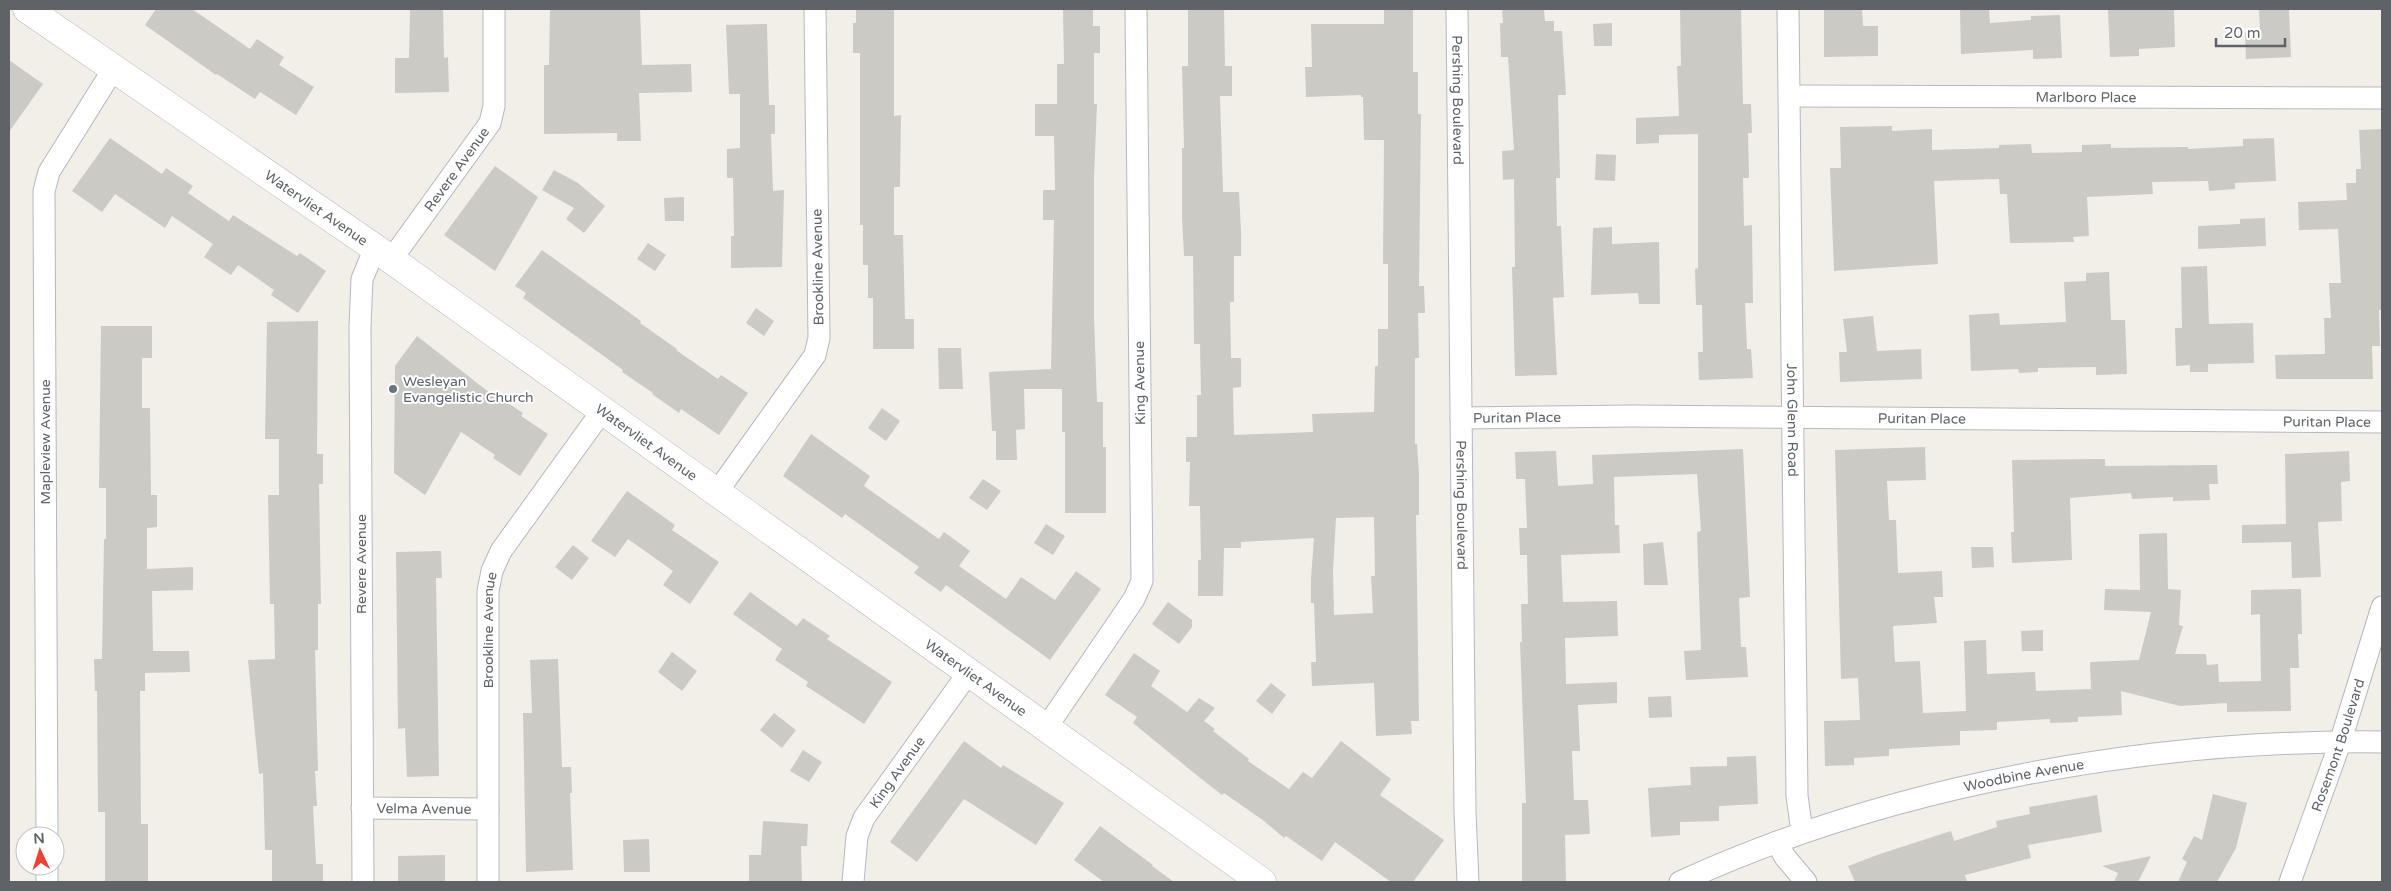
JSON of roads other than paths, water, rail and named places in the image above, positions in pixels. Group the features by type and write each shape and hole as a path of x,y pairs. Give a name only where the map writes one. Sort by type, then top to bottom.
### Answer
{"street":[{"name":"Watervliet Avenue","path":"27,9 383,254 1262,882"},
{"name":"Revere Avenue","path":"363,882 360,326 362,279 490,123 494,106 494,9"},
{"name":"Brookline Avenue","path":"717,492 815,355 819,338 815,9"},
{"name":"King Avenue","path":"1046,728 1134,599 1142,581 1136,9"},
{"name":"Pershing Boulevard","path":"1457,9 1468,882"},
{"name":"John Glenn Road","path":"1788,9 1797,796 1802,832"},
{"name":"Mapleview Avenue","path":"47,826 44,192 49,172 114,68"},
{"name":"Marlboro Place","path":"1790,96 2382,98"},
{"name":"Brookline Avenue","path":"488,882 488,591 492,571 501,551 602,411"},
{"name":"Puritan Place","path":"1461,418 1793,417 2382,422"},
{"name":"Rosemont Boulevard","path":"2290,882 2340,743 2382,607"},
{"name":"King Avenue","path":"853,882 858,836 864,818 969,672"},
{"name":"Woodbine Avenue","path":"1680,882 1802,832 1981,784 2079,764 2170,752 2382,742"},
{"name":"Velma Avenue","path":"362,808 488,809"},
{"path":"1777,842 1785,857 1806,882"}],"place":[{"name":"Wesleyan Evangelistic Church","path":"393,389"}]}
